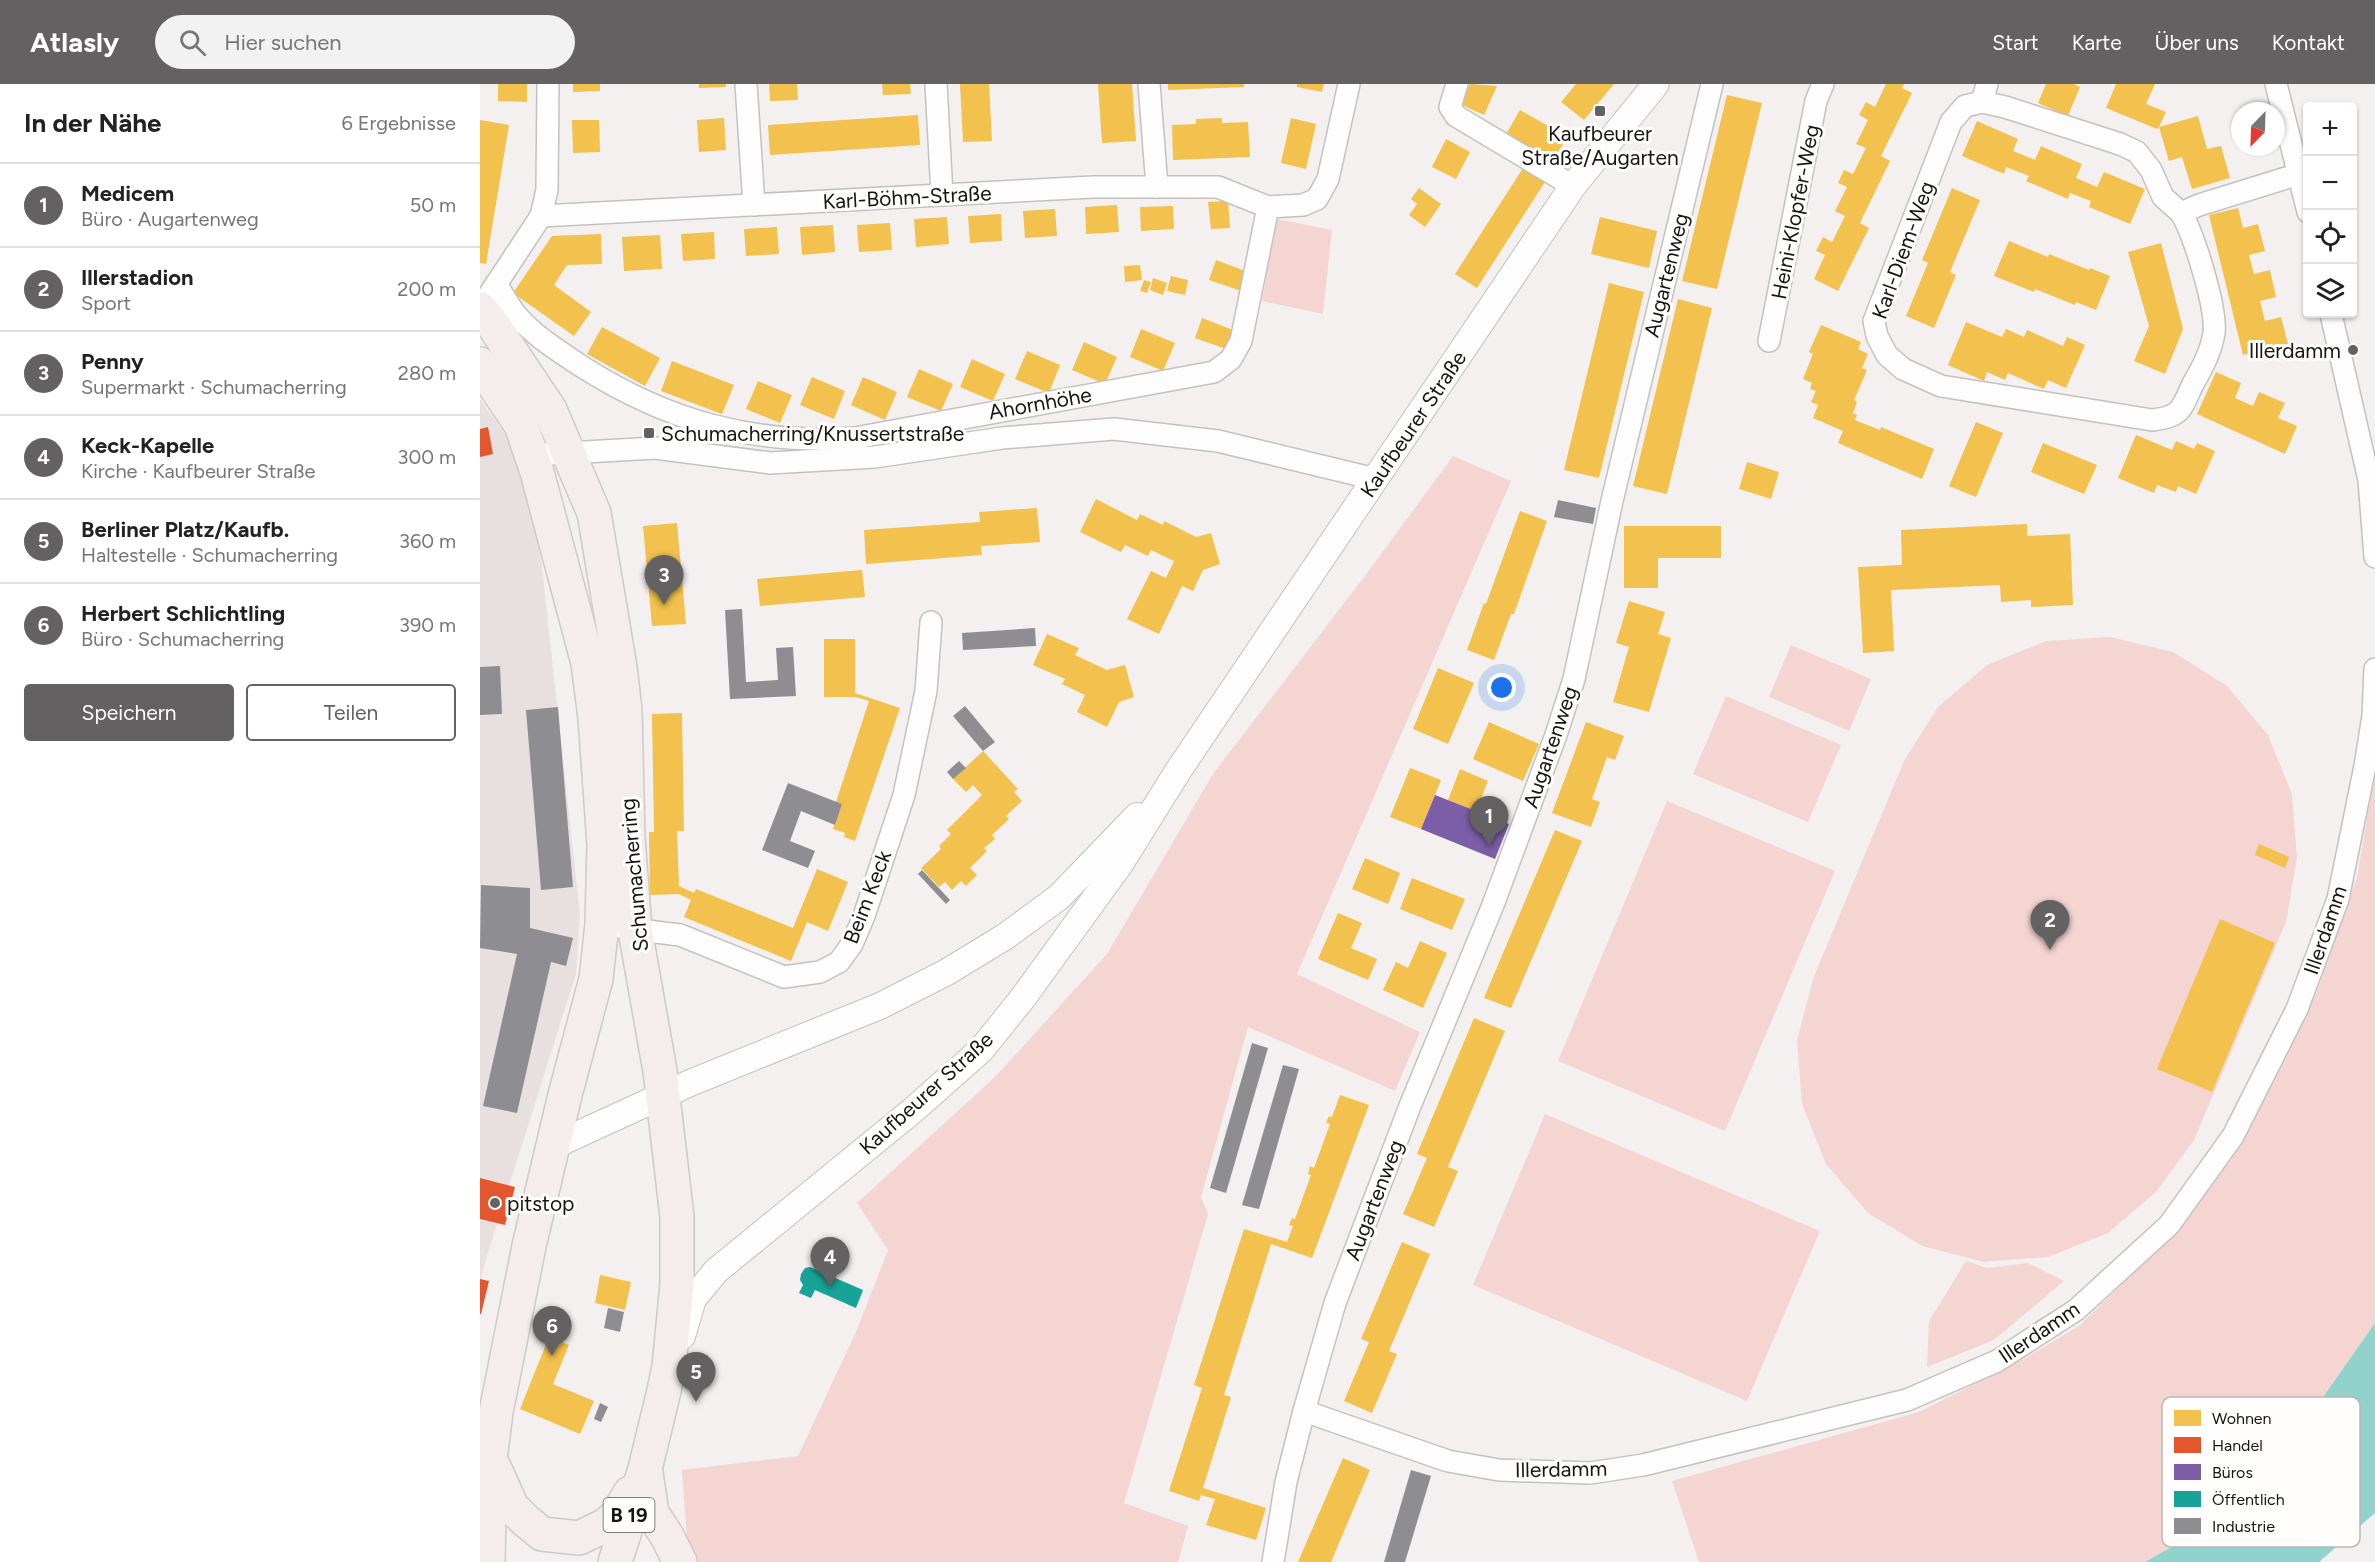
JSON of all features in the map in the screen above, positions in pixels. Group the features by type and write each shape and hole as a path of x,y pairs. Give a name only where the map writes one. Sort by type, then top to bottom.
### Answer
{"main road":[{"name":"Schumacherring","path":"485,299 494,326 550,410 594,513 620,667 625,710 628,837 635,930 663,1097 677,1217 677,1284 670,1357 645,1468"},
{"name":"Schumacherring","path":"480,364 521,424 532,455 588,663 595,718 604,844 602,924 596,979 553,1146 513,1323 485,1472 488,1562"},
{"path":"485,1472 512,1507 542,1534 579,1538 606,1525 617,1515 645,1468"},
{"path":"645,1468 652,1513 680,1562"},
{"name":"B 19","path":"615,1562 645,1468"}],"street":[{"path":"485,299 541,216 547,190 548,84"},
{"path":"746,84 754,205"},
{"path":"936,84 942,195"},
{"path":"1149,84 1157,187"},
{"path":"1268,207 1303,205 1317,199 1328,179 1349,84"},
{"path":"1457,84 1450,107 1456,116 1573,186"},
{"name":"Kaufbeurer Straße","path":"670,1357 684,1332 693,1299 716,1271 912,1111 981,1050 1022,999 1120,864 1178,771 1573,186 1656,84"},
{"name":"Augartenweg","path":"1273,1562 1286,1482 1335,1303 1410,1106 1493,905 1556,735 1574,679 1612,501 1712,84"},
{"name":"Heini-Klopfer-Weg","path":"1769,341 1816,101 1823,84"},
{"path":"2276,84 2307,210"},
{"name":"Karl-Diem-Weg","path":"1985,93 2005,107 2120,144 2137,152 2151,170 2163,197 2181,213 2194,240 2214,316 2214,332 2209,352 2180,411 2170,419 2152,420 1941,386 1903,369 1887,355 1877,336 1874,321 1951,122 1965,106 1985,93"},
{"path":"2181,213 2199,205 2299,174"},
{"name":"Karl-Böhm-Straße","path":"541,216 1093,187 1218,187 1268,207"},
{"name":"Ahornhöhe","path":"485,299 518,317 547,343 614,387 659,409 724,430 822,440 855,438 1214,372 1231,359 1241,341 1268,207"},
{"path":"2332,318 2369,480 2375,557"},
{"path":"532,455 655,448 770,463 875,457 1002,438 1114,429 1218,441 1375,479"},
{"name":"Beim Keck","path":"602,924 680,935 784,977 820,972 838,962 852,944 864,916 904,795 926,691 931,622"},
{"name":"Illerdamm","path":"1304,1411 1448,1461 1504,1470 1590,1473 1644,1465 1907,1400 1997,1361 2076,1310 2169,1225 2234,1136 2297,1009 2338,899 2365,766 2373,716 2375,669"},
{"name":"Kaufbeurer Straße","path":"553,1146 690,1083 880,1006 947,972 1006,936 1059,897 1104,852 1178,771"}],"shaded area":[{"path":"1276,219 1332,230 1323,314 1262,301"},
{"path":"480,399 516,450 541,558 580,915 576,974 480,1283"},
{"path":"1453,456 1511,481 1297,974 1420,1032 1395,1091 1248,1027 1201,1197 1208,1214 1124,1503 1188,1526 1178,1562 680,1562 687,1540 682,1470 798,1456 856,1332 888,1250 857,1203 996,1076 1107,954 1213,774 1371,568"},
{"path":"2110,637 2173,652 2227,686 2268,735 2292,794 2297,858 2286,922 2194,1140 2156,1192 2108,1233 2048,1257 1984,1262 1922,1246 1868,1213 1826,1164 1802,1104 1797,1041 1813,979 1904,761 1938,707 1987,665 2046,641"},
{"path":"1791,645 1871,679 1849,731 1769,697"},
{"path":"1726,696 1841,745 1808,822 1693,774"},
{"path":"2375,697 2375,1323 2323,1397 2162,1397 2162,1547 2171,1547 2145,1562 1699,1562 1672,1481 1919,1412 2022,1360 2079,1326 2180,1228 2244,1129 2316,994 2357,877 2374,777"},
{"path":"1667,801 1835,871 1725,1131 1558,1061"},
{"path":"1545,1114 1820,1231 1747,1401 1473,1285"},
{"path":"1966,1261 1987,1268 2028,1263 2064,1281 1994,1340 1927,1367 1929,1321"}],"water":[{"path":"2375,1323 2375,1513 2360,1526 2360,1397 2323,1397"},
{"path":"2171,1547 2336,1547 2319,1562 2145,1562"}],"building: Wohnen":[{"path":"498,84 527,84 527,102 498,101"},
{"path":"573,84 600,84 600,91 573,92"},
{"path":"699,84 726,84 726,87 699,88"},
{"path":"769,84 797,84 798,100 770,101"},
{"path":"882,84 910,84 911,94 883,95"},
{"path":"960,84 989,84 992,141 963,142"},
{"path":"1098,84 1132,84 1136,141 1102,143"},
{"path":"1168,84 1244,84 1244,87 1168,90"},
{"path":"1297,84 1324,84 1322,92 1297,87"},
{"path":"1470,84 1497,86 1484,115 1460,104"},
{"path":"1576,84 1614,84 1584,120 1561,102"},
{"path":"1886,84 1904,84 1902,88 1912,93 1881,156 1890,161 1860,223 1869,228 1838,291 1814,279 1825,255 1816,251 1823,237 1832,242 1845,216 1835,211 1847,187 1838,183 1844,170 1853,174 1866,148 1856,144 1868,120 1859,115 1866,102 1875,107"},
{"path":"2046,84 2074,84 2080,87 2068,116 2038,103"},
{"path":"2116,84 2155,84 2146,104 2166,112 2157,129 2106,108"},
{"path":"1727,95 1762,103 1717,289 1682,281"},
{"path":"1520,110 1567,137 1552,163 1505,136"},
{"path":"918,115 920,145 770,155 768,125"},
{"path":"2198,116 2207,149 2221,146 2230,178 2192,189 2182,157 2169,161 2159,127"},
{"path":"724,118 726,150 699,152 697,120"},
{"path":"1222,118 1222,123 1248,122 1250,157 1173,160 1172,125 1196,124 1196,119"},
{"path":"1291,118 1316,124 1306,169 1281,163"},
{"path":"480,120 509,125 486,264 480,263"},
{"path":"572,120 599,120 600,152 573,153"},
{"path":"1977,121 2018,139 2013,151 2035,160 2041,146 2082,164 2076,178 2097,187 2104,172 2145,189 2130,224 2089,207 2091,201 2070,193 2068,199 2026,181 2029,176 2006,167 2004,174 1962,156"},
{"path":"1446,139 1470,152 1456,179 1432,167"},
{"path":"1523,168 1545,182 1477,288 1455,274"},
{"path":"1419,188 1441,204 1425,227 1409,215 1417,204 1411,199"},
{"path":"1952,188 1980,200 1950,272 1956,275 1934,328 1906,316 1928,263 1922,260"},
{"path":"1228,201 1230,228 1211,229 1208,202"},
{"path":"1117,205 1119,232 1086,234 1085,207"},
{"path":"1173,206 1174,229 1141,231 1140,207"},
{"path":"2238,208 2243,228 2258,224 2265,251 2249,255 2254,274 2270,270 2276,297 2260,301 2265,321 2281,317 2288,344 2243,355 2209,215"},
{"path":"1055,209 1057,236 1025,238 1023,211"},
{"path":"1001,214 1002,241 970,243 968,216"},
{"path":"947,217 949,244 916,247 914,219"},
{"path":"1600,217 1657,231 1649,268 1591,254"},
{"path":"890,223 892,250 859,252 857,225"},
{"path":"833,225 835,252 802,255 800,227"},
{"path":"777,227 779,254 746,256 744,229"},
{"path":"714,232 715,259 683,261 681,234"},
{"path":"601,234 602,264 567,265 554,285 591,312 574,336 513,293 552,236"},
{"path":"660,235 662,269 624,271 622,237"},
{"path":"2009,241 2048,257 2049,254 2110,276 2096,310 2076,302 2075,305 2035,289 2034,292 1994,276"},
{"path":"2161,243 2183,329 2165,374 2134,361 2149,326 2128,252"},
{"path":"1216,260 1248,272 1241,291 1209,280"},
{"path":"1140,265 1142,280 1125,282 1124,266"},
{"path":"1171,276 1188,280 1185,295 1167,291"},
{"path":"1153,278 1167,283 1163,295 1150,290"},
{"path":"1144,280 1151,282 1147,293 1140,291"},
{"path":"1609,283 1644,292 1599,478 1564,470"},
{"path":"1678,299 1712,308 1667,494 1633,486"},
{"path":"1202,318 1233,330 1226,349 1195,338"},
{"path":"1966,322 2002,337 2006,329 2024,337 2027,330 2063,346 2067,337 2085,345 2066,388 2048,380 2044,389 2008,373 2005,380 1987,372 1984,381 1948,365"},
{"path":"1821,325 1861,342 1858,349 1868,354 1862,368 1867,370 1854,400 1857,402 1853,413 1857,415 1855,420 1880,430 1881,427 1934,449 1922,479 1838,443 1843,431 1813,418 1818,405 1811,402 1816,391 1810,389 1812,383 1803,379 1813,354 1809,352"},
{"path":"602,327 660,358 645,386 587,354"},
{"path":"1141,329 1175,343 1163,371 1130,357"},
{"path":"1084,342 1117,357 1105,384 1072,370"},
{"path":"1027,351 1060,365 1049,393 1015,379"},
{"path":"972,359 1005,374 993,401 960,387"},
{"path":"672,361 734,385 722,414 661,391"},
{"path":"919,369 953,384 941,411 907,397"},
{"path":"2216,372 2241,383 2235,398 2253,406 2259,392 2285,403 2278,418 2297,426 2285,454 2197,414"},
{"path":"812,377 845,391 834,419 800,405"},
{"path":"863,377 897,392 885,420 851,405"},
{"path":"758,381 792,395 780,423 746,409"},
{"path":"1976,422 2003,433 1976,497 1949,486"},
{"path":"2136,435 2172,450 2176,441 2194,449 2197,443 2215,451 2196,494 2178,486 2176,492 2157,485 2154,493 2118,478"},
{"path":"2043,443 2097,465 2084,494 2031,472"},
{"path":"1747,462 1779,472 1771,499 1739,489"},
{"path":"1096,499 1137,520 1140,514 1163,525 1164,521 1196,537 1211,533 1220,564 1203,570 1193,591 1182,586 1159,634 1127,619 1151,571 1166,578 1174,561 1151,550 1148,556 1125,545 1121,552 1080,532"},
{"path":"1037,508 1040,542 981,546 982,555 866,564 864,530 980,522 979,512"},
{"path":"1520,511 1547,521 1514,614 1511,614 1494,660 1467,650"},
{"path":"677,523 686,624 652,626 643,526"},
{"path":"2027,524 2027,536 2070,534 2073,605 2031,607 2031,600 2001,602 2000,585 1891,590 1894,651 1863,653 1858,567 1902,565 1901,530"},
{"path":"1624,526 1721,526 1721,558 1658,558 1658,588 1624,588"},
{"path":"862,570 865,597 760,606 757,579"},
{"path":"1629,601 1665,612 1658,634 1671,638 1649,712 1613,702 1629,647 1616,643"},
{"path":"1047,634 1079,648 1075,655 1107,670 1125,665 1134,697 1119,702 1107,727 1077,712 1085,695 1062,684 1065,679 1033,665"},
{"path":"824,639 855,639 855,693 900,708 855,841 844,837 845,833 833,829 842,804 836,802 869,701 855,697 824,697"},
{"path":"1438,668 1474,683 1448,744 1413,729"},
{"path":"682,713 684,831 677,831 679,886 694,893 696,889 793,928 817,869 848,882 828,931 807,922 791,961 684,917 691,900 679,894 650,895 649,832 654,832 652,714"},
{"path":"1489,722 1539,744 1523,781 1473,759"},
{"path":"1586,722 1624,736 1615,760 1607,757 1592,799 1600,802 1591,827 1552,813"},
{"path":"983,751 1018,789 1014,792 1022,801 1006,816 1009,819 992,835 995,839 984,848 987,851 970,868 977,875 966,886 961,881 952,890 945,882 939,887 921,868 941,849 939,846 951,834 947,830 982,795 973,785 966,792 953,779"},
{"path":"1410,768 1441,780 1421,829 1390,817"},
{"path":"1460,769 1488,781 1476,811 1448,800"},
{"path":"1555,830 1582,841 1511,1008 1484,998"},
{"path":"2259,844 2289,857 2285,868 2255,855"},
{"path":"1365,858 1400,873 1388,904 1352,889"},
{"path":"1412,878 1465,899 1452,930 1400,909"},
{"path":"1338,913 1362,923 1351,948 1377,959 1368,980 1318,959"},
{"path":"2220,919 2275,943 2212,1092 2157,1069"},
{"path":"1420,941 1447,953 1423,1008 1383,990 1396,962 1408,968"},
{"path":"1474,1018 1505,1031 1448,1167 1458,1171 1434,1227 1403,1214 1427,1158 1417,1154"},
{"path":"1340,1095 1369,1105 1312,1258 1271,1244 1224,1395 1231,1397 1203,1488 1266,1508 1256,1540 1206,1525 1215,1499 1201,1495 1199,1501 1169,1491 1202,1388 1194,1385 1244,1229 1287,1242 1293,1226 1289,1225 1292,1218 1295,1219 1311,1175 1308,1174 1310,1166 1314,1168 1330,1124 1326,1123 1329,1116 1332,1117"},
{"path":"1402,1242 1430,1254 1389,1351 1397,1354 1372,1413 1344,1401 1369,1342 1361,1339"},
{"path":"600,1275 631,1282 625,1310 595,1303"},
{"path":"549,1337 569,1345 553,1384 594,1401 580,1434 520,1409"},
{"path":"1343,1458 1370,1470 1331,1562 1298,1562"}],"building: Handel":[{"path":"488,427 493,454 480,457 480,429"},
{"name":"pitstop","path":"480,1178 515,1187 505,1225 480,1219"},
{"path":"480,1279 489,1281 481,1314 480,1314"}],"building: Büros":[{"path":"1435,795 1509,824 1495,859 1421,829"}],"building: Öffentlich":[{"path":"810,1267 863,1290 856,1308 815,1290 811,1298 799,1293 803,1285 800,1280 801,1274 805,1268"}],"building: Industrie":[{"path":"1558,500 1596,508 1593,524 1554,517"},
{"path":"742,609 746,682 778,680 776,648 793,647 796,696 730,699 725,610"},
{"path":"1035,628 1036,646 963,650 962,633"},
{"path":"500,666 502,714 480,715 480,667"},
{"path":"965,706 995,742 983,751 953,716"},
{"path":"558,707 573,887 541,890 526,710"},
{"path":"959,761 966,768 953,779 947,772"},
{"path":"788,783 842,804 835,825 801,811 790,841 815,851 808,868 762,850"},
{"path":"922,870 950,900 946,904 918,874"},
{"path":"481,885 530,888 530,928 573,938 566,966 551,962 517,1113 483,1106 517,954 480,948"},
{"path":"1252,1043 1268,1048 1226,1193 1210,1188"},
{"path":"1283,1065 1299,1069 1259,1209 1242,1205"},
{"path":"608,1308 624,1312 620,1332 604,1328"},
{"path":"600,1403 608,1407 601,1422 594,1419"},
{"path":"1411,1470 1431,1476 1405,1562 1384,1562"}],"place":[{"name":"Kaufbeurer Straße/Augarten","path":"1600,111"},
{"name":"Illerdamm","path":"2353,350"},
{"name":"Schumacherring/Knussertstraße","path":"649,433"},
{"name":"Penny","path":"664,605"},
{"name":"Medicem","path":"1489,846"},
{"name":"Illerstadion","path":"2050,950"},
{"name":"pitstop","path":"495,1203"},
{"name":"Keck-Kapelle","path":"830,1287"},
{"name":"Herbert Schlichtling","path":"552,1356"},
{"name":"Berliner Platz/Kaufb.","path":"696,1402"}]}
